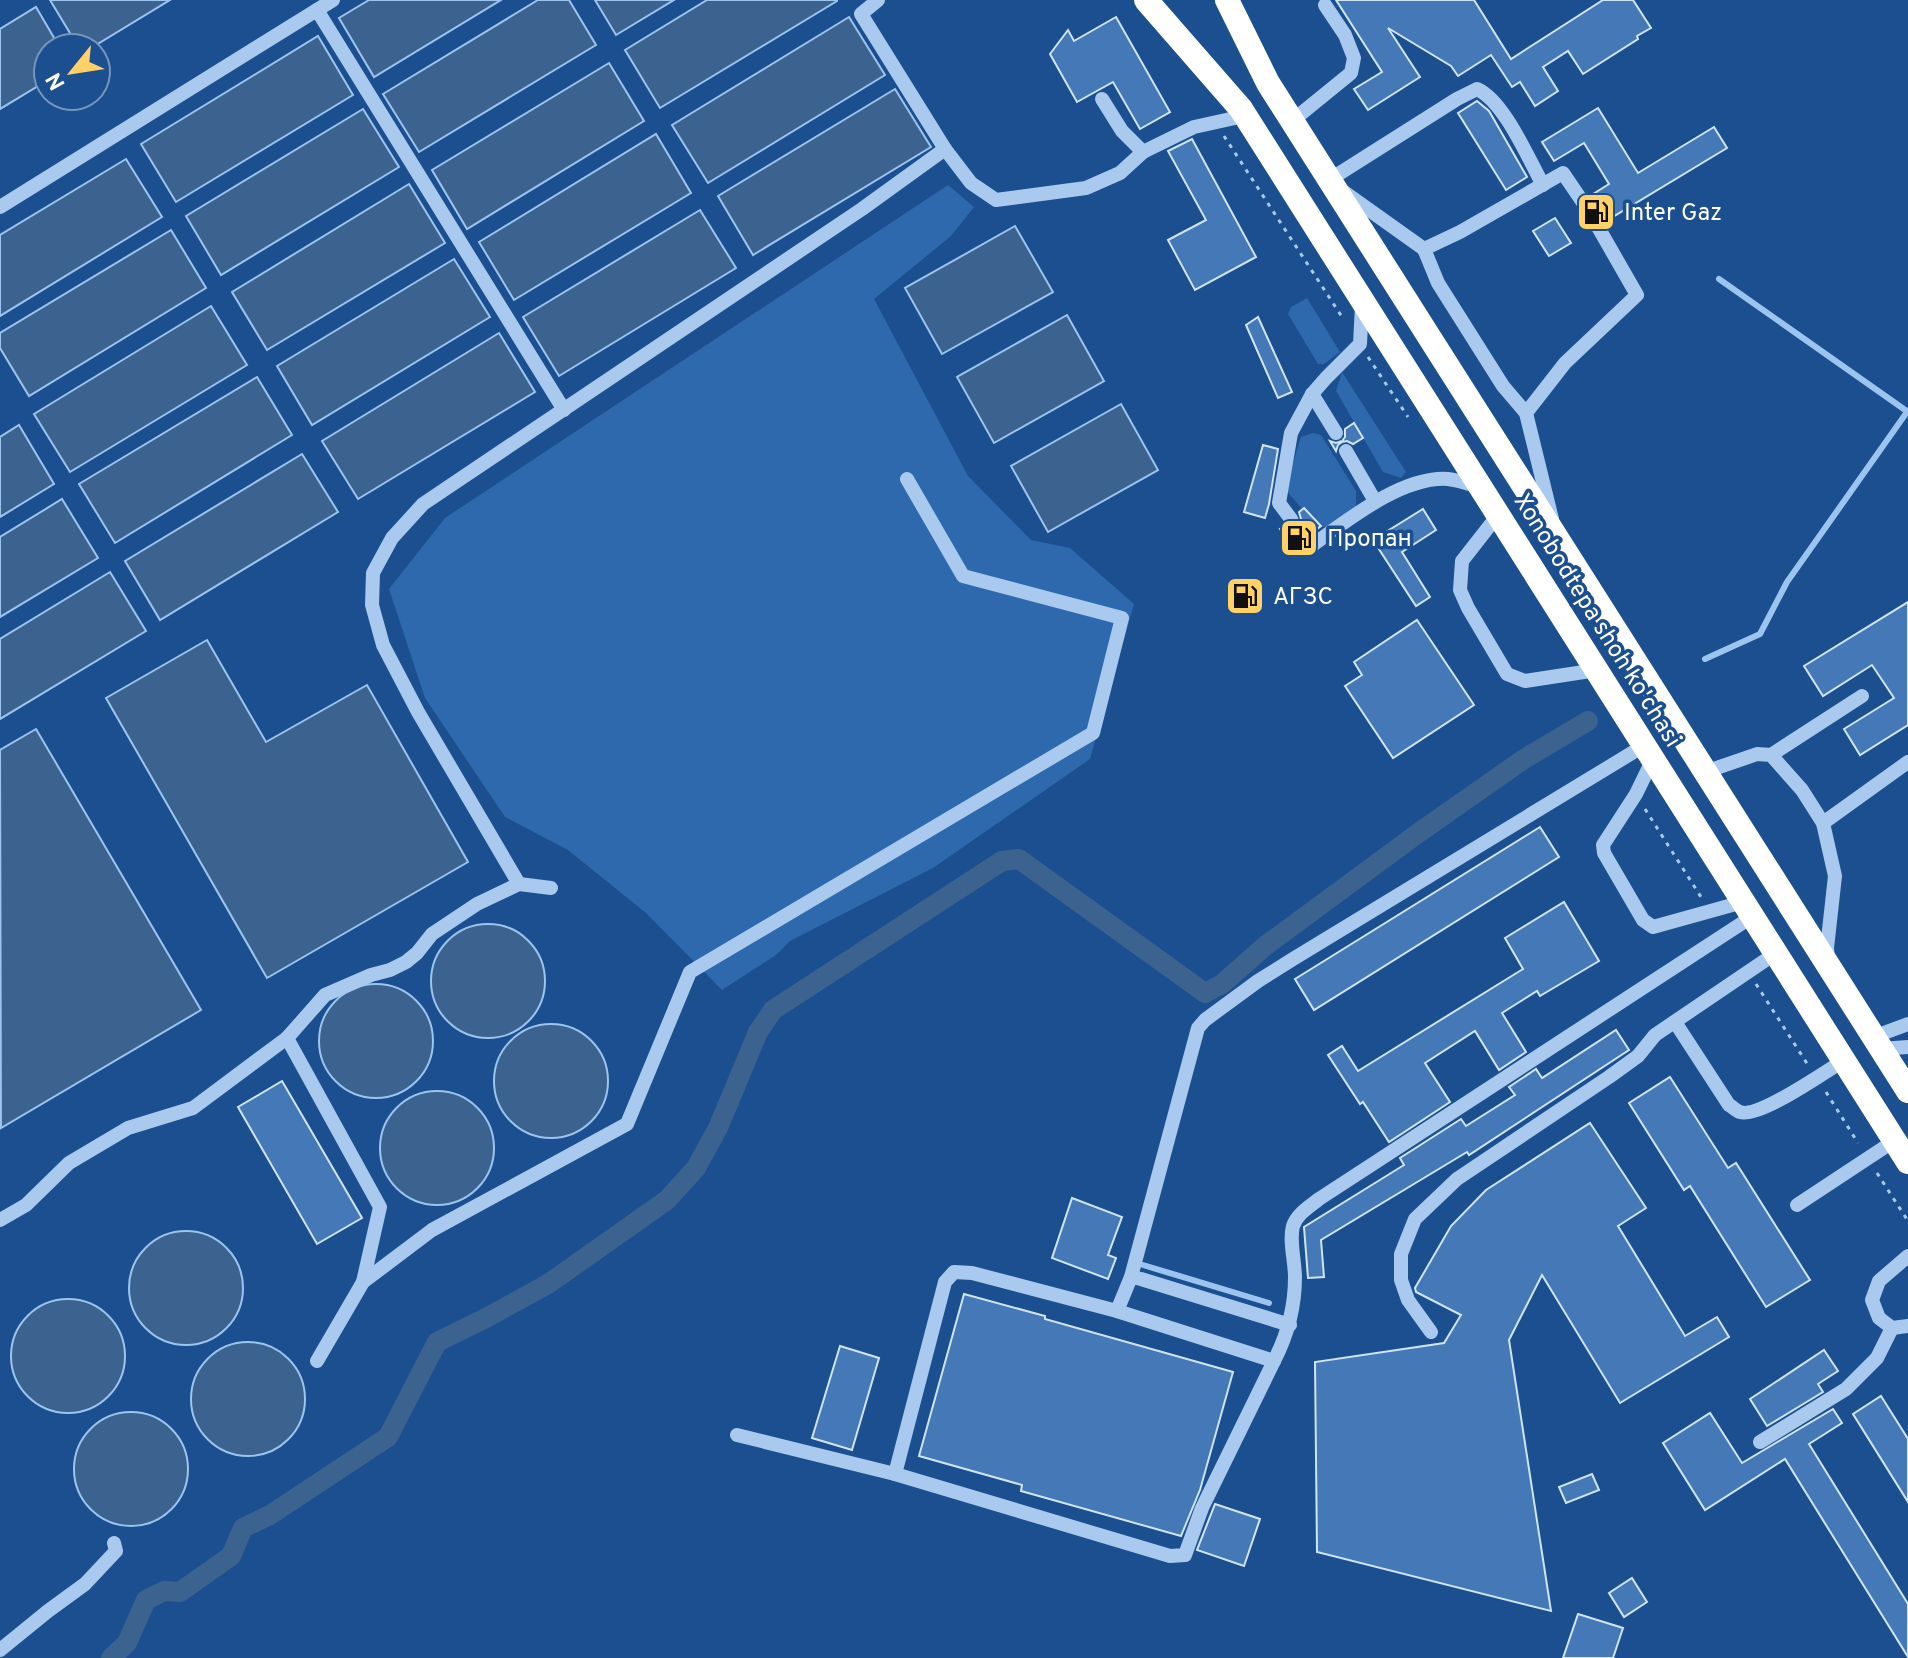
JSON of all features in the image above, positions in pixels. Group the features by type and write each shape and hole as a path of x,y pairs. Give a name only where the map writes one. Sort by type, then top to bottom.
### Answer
{"highway":[{"name":"Xonobodtepa shoh ko'chasi","path":"1146,0 1242,112 1908,1162"},
{"name":"Xonobodtepa shoh ko'chasi","path":"1227,0 1268,83 1908,1091"},
{"path":"1418,389 1449,370"},
{"path":"1693,822 1690,799 1696,790 1709,788 1721,798"}],"lane":[{"path":"0,207 333,0"},
{"path":"853,0 945,149 971,183 996,200 1086,188 1120,173 1143,152 1194,127 1242,112"},
{"path":"861,14 878,0"},
{"path":"1292,121 1351,73 1354,58 1345,35 1325,5"},
{"path":"317,10 564,410"},
{"path":"1543,185 1499,105 1477,89 1330,181 1424,249 1438,283 1503,386 1526,413 1557,539"},
{"path":"1102,99 1122,131 1143,152"},
{"path":"519,884 418,712 383,645 372,605 373,573 392,538 423,504 849,218 945,149"},
{"path":"1424,249 1563,173 1582,201"},
{"path":"1526,413 1565,363 1637,295 1598,227"},
{"path":"1291,519 1279,503 1291,433 1312,394 1360,344 1362,301"},
{"path":"1312,394 1336,433"},
{"path":"1346,451 1375,501"},
{"path":"363,1282 432,1230 627,1124 690,972 1093,733 1122,618 963,576 907,479"},
{"path":"1308,539 1314,544 1375,501 1426,481 1450,479 1481,487"},
{"path":"1498,515 1462,561 1460,590 1507,674 1525,681 1597,670"},
{"path":"1705,772 1757,754 1771,755 1862,696"},
{"path":"1649,752 1636,794 1603,845 1604,853 1643,920 1653,927 1748,909"},
{"path":"1117,1311 1131,1277 1198,1028 1205,1020 1293,959 1649,752"},
{"path":"1771,755 1802,790 1823,823 1835,876 1828,965"},
{"path":"1823,823 1908,762"},
{"path":"0,1220 26,1205 69,1163 128,1128 193,1108 287,1038 325,995 406,962 432,934 477,904 519,884 551,888"},
{"path":"737,1435 895,1474 1170,1556 1185,1555 1202,1508 1290,1325 1295,1278 1292,1229 1298,1216 1319,1199 1543,1055 1748,909"},
{"path":"1431,1332 1408,1300 1401,1280 1401,1254 1415,1219 1457,1179 1609,1077 1638,1056 1655,1035 1776,953"},
{"path":"1675,1022 1729,1105 1741,1113 1754,1112 1774,1103 1843,1061"},
{"path":"1877,1043 1908,1024"},
{"path":"287,1038 380,1207 363,1282 317,1361"},
{"path":"1877,1043 1908,1047"},
{"path":"1797,1205 1894,1141"},
{"path":"1908,1256 1879,1281 1872,1300 1879,1318 1892,1328 1908,1326"},
{"path":"895,1474 945,1282 954,1272 972,1273 1117,1311 1274,1361"},
{"path":"1131,1277 1290,1325"},
{"path":"1760,1442 1846,1389 1877,1358 1892,1328"},
{"path":"0,1650 85,1584 116,1551 114,1543"}],"shaded area":[{"path":"50,0 170,0 112,35 112,32 69,32"},
{"path":"369,0 501,0 374,77 339,18"},
{"path":"538,0 569,0 596,45 419,152 383,94"},
{"path":"595,0 674,0 616,35"},
{"path":"707,0 837,1 660,108 625,50"},
{"path":"36,7 51,32 32,32 32,90 0,109 0,29"},
{"path":"849,17 885,75 708,183 672,125"},
{"path":"318,36 353,95 176,202 141,144"},
{"path":"609,63 644,121 467,229 432,170"},
{"path":"895,89 931,147 753,255 718,196"},
{"path":"363,109 399,167 221,275 186,216"},
{"path":"656,134 691,193 514,300 479,242"},
{"path":"126,159 162,217 0,316 0,235"},
{"path":"409,184 445,243 267,350 232,292"},
{"path":"948,185 974,207 951,236 874,299 968,476 1031,540 1070,548 1134,604 1090,759 933,868 790,941 776,955 722,990 646,913 568,850 505,817 425,698 389,589 445,518"},
{"path":"700,210 736,268 559,376 523,317"},
{"path":"1015,226 1053,292 942,354 905,288"},
{"path":"171,230 206,288 29,396 0,348 0,333"},
{"path":"454,259 490,317 312,425 277,366"},
{"path":"1307,298 1340,352 1324,364 1318,364 1288,314 1291,307"},
{"path":"211,306 247,365 70,472 34,414"},
{"path":"1067,315 1104,381 994,443 957,377"},
{"path":"499,333 535,392 358,499 322,441"},
{"path":"1342,372 1406,472 1401,478 1383,472 1336,391"},
{"path":"257,377 292,435 115,543 79,484"},
{"path":"1121,404 1158,470 1048,532 1011,466"},
{"path":"19,425 54,484 0,517 0,437"},
{"path":"1313,433 1321,435 1356,491 1356,510 1329,528 1315,524 1285,489 1301,437"},
{"path":"302,454 338,512 160,620 125,561"},
{"path":"62,499 98,558 0,617 0,537"},
{"path":"110,572 146,631 0,719 0,639"},
{"path":"207,640 266,742 367,685 468,862 267,978 106,698"},
{"path":"36,729 201,1010 1,1128 0,750"},
{"path":"488,924 510,929 528,941 540,959 545,981 540,1003 528,1021 510,1033 488,1038 466,1033 448,1021 436,1003 431,981 436,959 448,941 466,929"},
{"path":"376,984 398,989 416,1001 428,1019 433,1041 428,1063 416,1081 398,1093 376,1098 354,1093 336,1081 324,1063 319,1041 324,1019 336,1001 354,989"},
{"path":"551,1024 573,1029 591,1041 603,1059 608,1081 603,1103 591,1121 573,1133 551,1138 529,1133 511,1121 499,1103 494,1081 499,1059 511,1041 529,1029"},
{"path":"437,1091 459,1096 477,1108 489,1126 494,1148 489,1170 477,1188 459,1200 437,1205 415,1200 397,1188 385,1170 380,1148 385,1126 397,1108 415,1096"},
{"path":"186,1231 208,1236 226,1248 238,1266 243,1288 238,1310 226,1328 208,1340 186,1345 164,1340 146,1328 134,1310 129,1288 134,1266 146,1248 164,1236"},
{"path":"68,1299 90,1304 108,1316 120,1334 125,1356 120,1378 108,1396 90,1408 68,1413 46,1408 28,1396 16,1378 11,1356 16,1334 28,1316 46,1304"},
{"path":"248,1342 270,1347 288,1359 300,1377 305,1399 300,1421 288,1439 270,1451 248,1456 226,1451 208,1439 196,1421 191,1399 196,1377 208,1359 226,1347"},
{"path":"131,1412 153,1417 171,1429 183,1447 188,1469 183,1491 171,1509 153,1521 131,1526 109,1521 91,1509 79,1491 74,1469 79,1447 91,1429 109,1417"}],"building":[{"path":"1336,0 1474,0 1511,59 1603,0 1633,0 1651,28 1583,74 1568,51 1543,67 1558,91 1535,106 1520,82 1512,87 1491,55 1458,76 1451,66 1388,28 1420,77 1368,110 1354,89 1382,72"},
{"path":"1116,17 1170,112 1140,129 1113,82 1077,102 1050,54 1068,30 1074,41"},
{"path":"1477,101 1489,111 1527,177 1506,190 1458,113"},
{"path":"1598,108 1638,173 1714,127 1727,148 1606,221 1599,217 1590,221 1584,211 1591,205 1590,196 1609,184 1584,143 1554,161 1542,142"},
{"path":"1192,139 1256,257 1195,290 1168,240 1206,220 1168,151"},
{"path":"1555,218 1571,243 1549,256 1533,231"},
{"path":"1258,317 1292,392 1278,398 1246,325"},
{"path":"1354,423 1363,438 1353,444 1342,442 1336,451 1330,441 1342,441 1345,429"},
{"path":"1263,445 1278,449 1265,518 1244,512"},
{"path":"1304,508 1321,526 1314,531 1301,532 1298,538 1301,546 1297,548 1280,529 1298,526 1301,519 1299,512"},
{"path":"1423,509 1436,530 1402,552 1430,597 1416,606 1373,540"},
{"path":"1908,602 1908,725 1860,755 1844,729 1894,698 1872,665 1823,696 1804,666"},
{"path":"1417,620 1474,705 1393,758 1345,686 1362,675 1354,662"},
{"path":"1540,827 1559,857 1314,1010 1295,979"},
{"path":"1564,902 1599,961 1540,996 1537,991 1502,1013 1526,1052 1499,1070 1475,1031 1425,1063 1450,1102 1389,1142 1328,1055 1342,1046 1358,1071 1523,969 1505,938"},
{"path":"1616,1030 1629,1050 1469,1155 1467,1152 1321,1240 1324,1277 1308,1278 1304,1227 1404,1165 1400,1158 1461,1119 1466,1126 1515,1095 1509,1087 1536,1069 1542,1078"},
{"path":"1670,1077 1728,1168 1736,1163 1810,1280 1766,1307 1690,1186 1684,1190 1629,1103"},
{"path":"282,1081 362,1218 317,1244 238,1107"},
{"path":"1590,1123 1646,1208 1618,1226 1685,1336 1717,1317 1729,1337 1620,1403 1542,1275 1509,1340 1551,1611 1317,1552 1315,1362 1444,1343 1461,1315 1416,1292 1415,1288 1451,1226 1486,1190"},
{"path":"1072,1198 1122,1217 1108,1255 1116,1258 1108,1279 1052,1258"},
{"path":"964,1294 1233,1372 1200,1490 1181,1536 1021,1491 1022,1485 919,1456"},
{"path":"840,1346 879,1358 852,1450 812,1438"},
{"path":"1824,1350 1838,1371 1818,1384 1823,1392 1767,1426 1750,1399"},
{"path":"1881,1396 1908,1439 1908,1502 1853,1414"},
{"path":"1833,1409 1842,1423 1809,1444 1908,1604 1908,1657 1785,1459 1705,1510 1663,1443 1710,1413 1742,1463"},
{"path":"1592,1474 1599,1490 1566,1503 1559,1487"},
{"path":"1215,1504 1260,1519 1244,1566 1197,1550"},
{"path":"1632,1578 1647,1602 1624,1617 1609,1593"},
{"path":"1578,1614 1623,1628 1613,1658 1563,1658"}],"waterway":[{"path":"1719,279 1908,412"},
{"path":"1705,659 1760,634 1787,582 1907,412"},
{"path":"111,1658 127,1643 146,1600 164,1591 180,1592 231,1556 243,1528 270,1515 388,1437 437,1342 548,1284 667,1200 696,1168 718,1128 758,1032 773,1010 1002,861 1019,859 1205,993 1222,984 1265,946 1417,834 1524,759 1588,721"},
{"path":"1143,1265 1269,1303"}],"tunnel":[{"path":"1582,201 1598,227"},
{"path":"1291,519 1308,539"}],"place":[{"name":"Inter Gaz","path":"1596,212"},
{"name":"Пропан","path":"1299,538"},
{"name":"АГЗС","path":"1245,596"}]}
